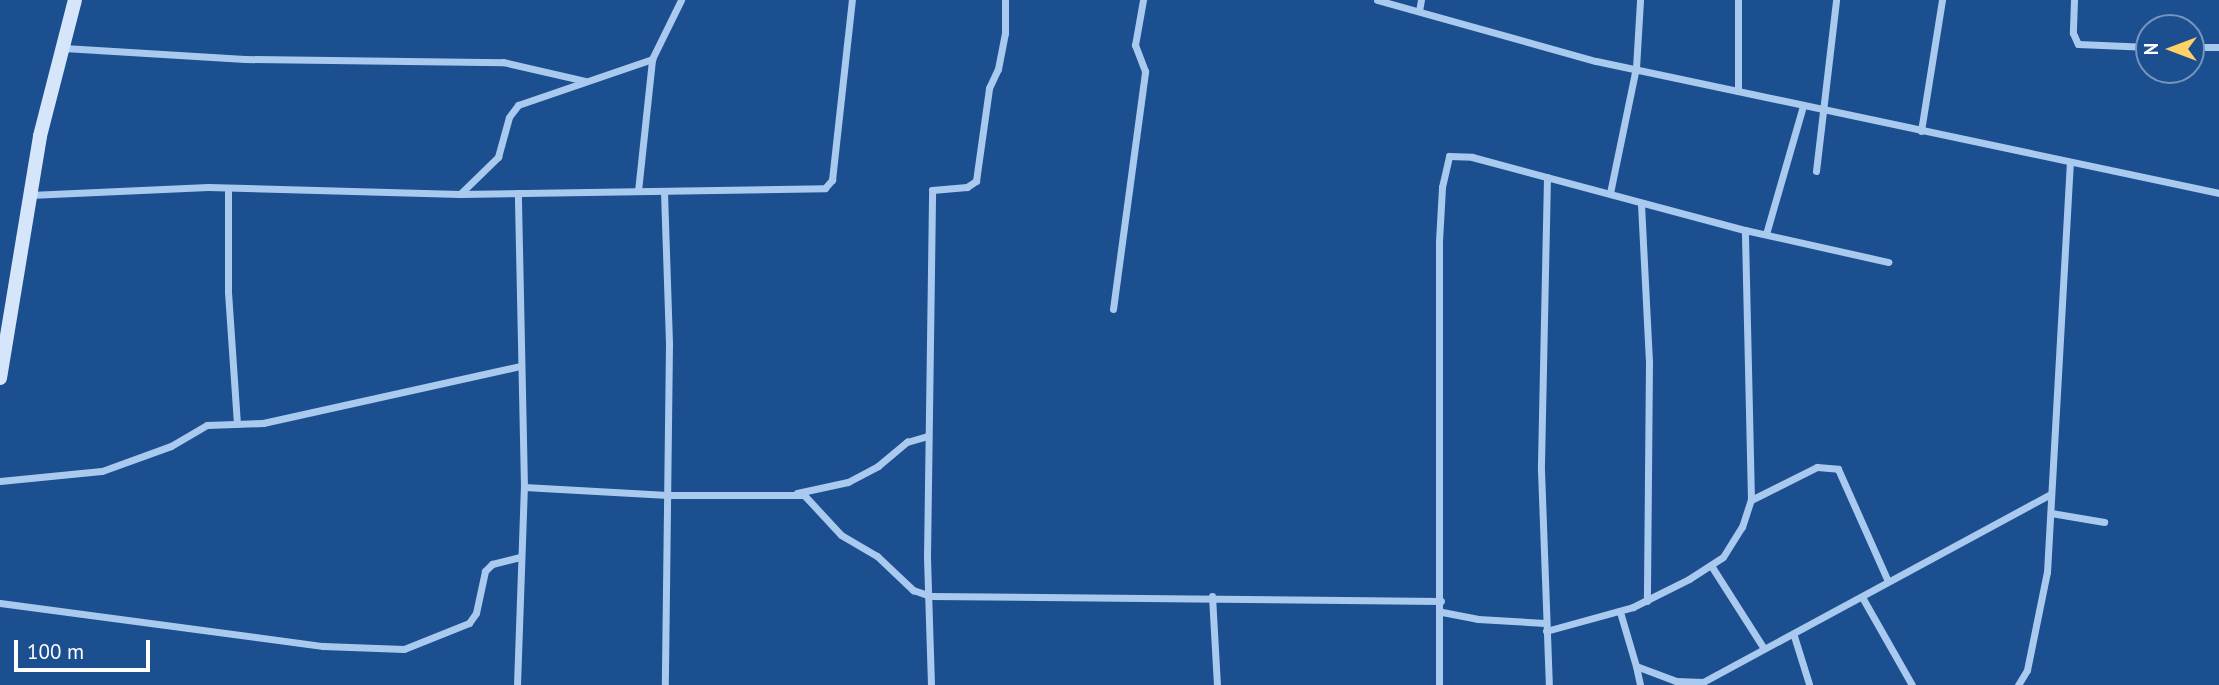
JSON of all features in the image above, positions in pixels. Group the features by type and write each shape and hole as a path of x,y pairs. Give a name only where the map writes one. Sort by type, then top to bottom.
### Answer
{"street":[{"path":"0,378 29,195 75,0"},
{"path":"638,191 652,59 681,0"},
{"path":"29,195 228,188 460,194 808,190 829,185 852,0"},
{"path":"931,685 928,436 932,190 967,187 976,181 989,88 998,69 1005,33 1005,0"},
{"path":"1112,309 1144,71 1135,45 1143,0"},
{"path":"1377,0 1552,50 1825,111 2219,193"},
{"path":"1419,11 1421,0"},
{"path":"1611,193 1636,68 1640,0"},
{"path":"1738,0 1738,91"},
{"path":"1816,171 1836,0"},
{"path":"1921,131 1942,0"},
{"path":"2074,0 2073,37 2078,44 2135,46"},
{"path":"64,48 245,59 503,62 585,81"},
{"path":"460,194 498,157 509,117 518,106 652,59"},
{"path":"1766,234 1802,106"},
{"path":"1439,685 1442,612 1437,394 1439,241 1446,162 1449,156 1460,154 1611,193 1641,204 1888,262"},
{"path":"2022,682 2047,572 2070,163"},
{"path":"1546,177 1541,470 1549,685"},
{"path":"228,188 227,281 237,424"},
{"path":"664,192 668,495 666,685"},
{"path":"517,685 524,486 519,193"},
{"path":"1641,204 1649,362 1647,601"},
{"path":"1442,612 1478,620 1546,627 1620,612 1647,601 1712,566 1735,541 1751,500 1745,230"},
{"path":"0,481 111,468 179,443 207,425 263,423 521,366"},
{"path":"524,486 668,495 793,494 848,482 878,466 907,442 928,436"},
{"path":"1751,500 1817,467 1838,469 1887,579"},
{"path":"793,494 809,498 841,535 877,556 913,590 930,596 976,600 1212,596 1441,601"},
{"path":"1636,666 1676,681 1698,683 1763,647 1794,636 1862,597 1887,579 2050,494"},
{"path":"2051,513 2104,522"},
{"path":"0,603 323,646 404,649 469,623 476,613 485,571 492,564 520,557"},
{"path":"1712,566 1763,647"},
{"path":"1212,596 1217,685"},
{"path":"1862,597 1909,683"},
{"path":"1620,612 1640,685"},
{"path":"1794,636 1810,684"}]}
